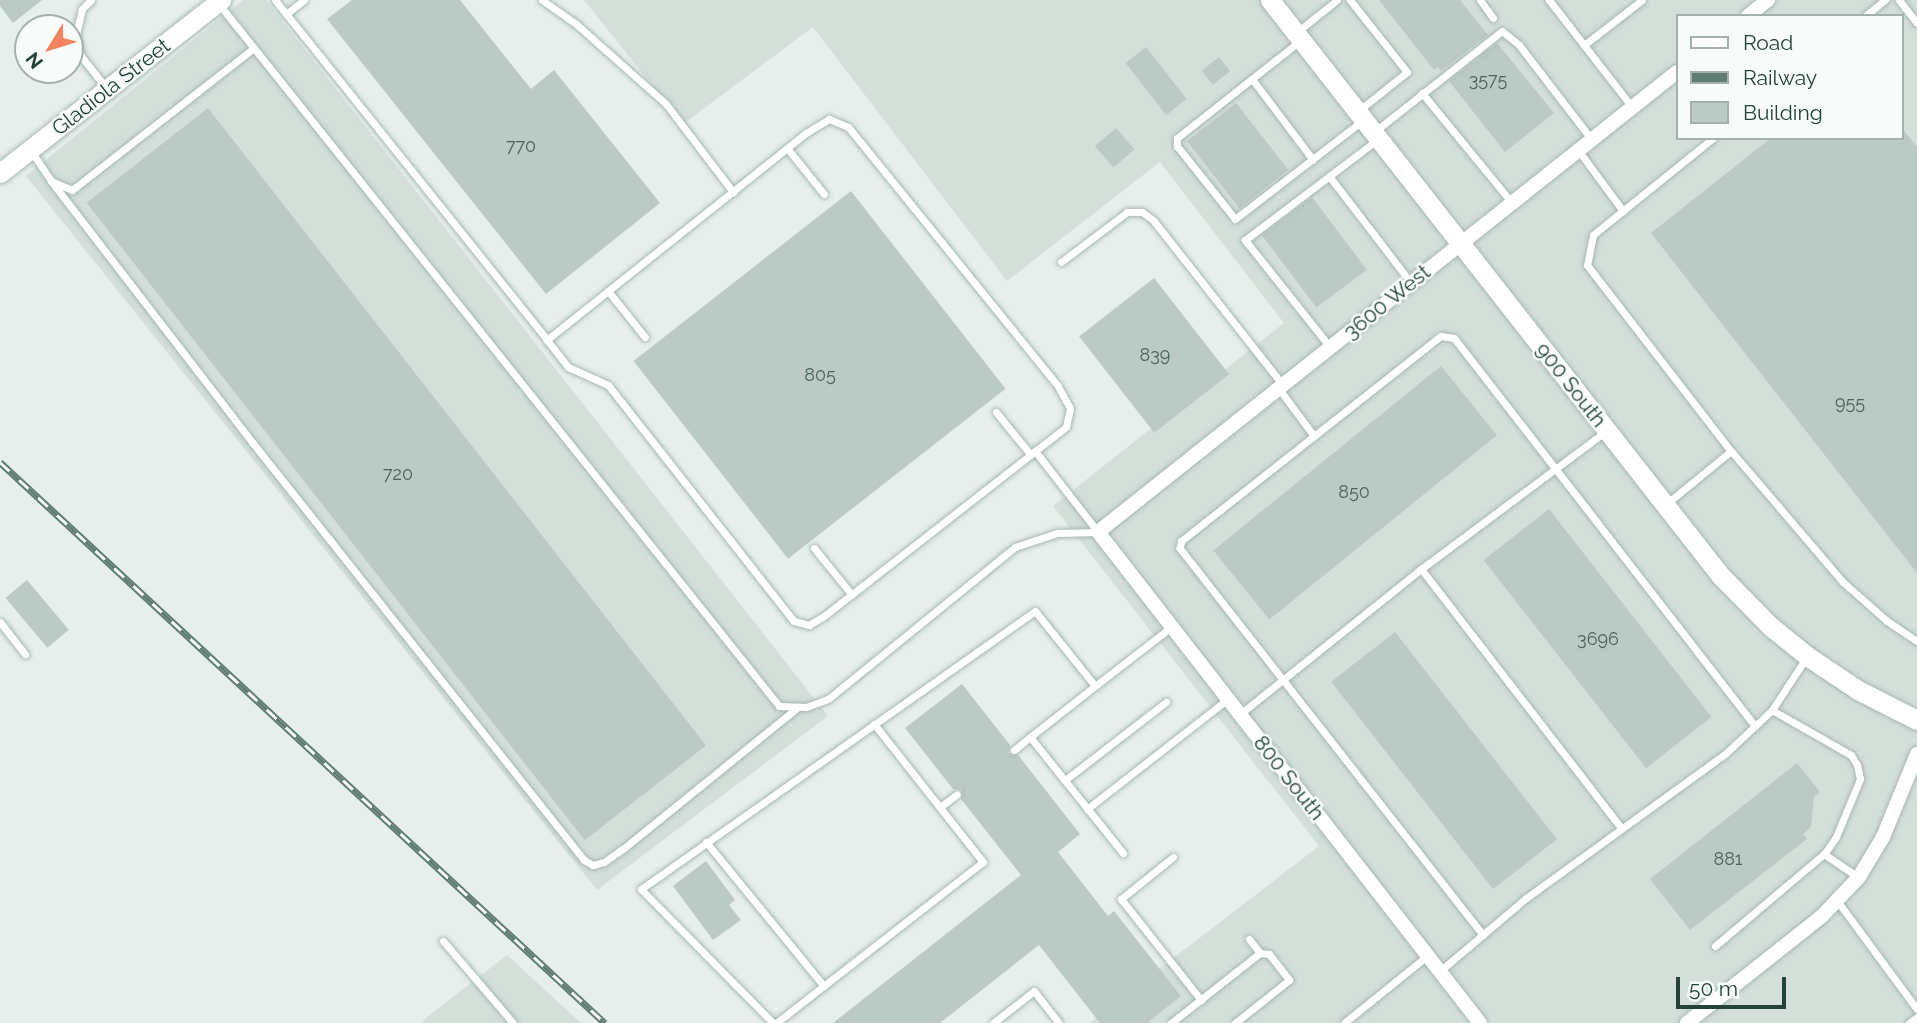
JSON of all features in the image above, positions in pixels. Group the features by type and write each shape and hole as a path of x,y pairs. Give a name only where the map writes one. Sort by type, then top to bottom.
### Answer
{"street":[{"name":"900 South","path":"1270,0 1736,593 1807,656 1857,690 1917,720"},
{"path":"1750,14 1768,0"},
{"name":"Gladiola Street","path":"0,173 214,2"},
{"name":"3600 West","path":"1098,532 1675,74"},
{"name":"800 South","path":"1098,532 1480,1023"},
{"path":"1687,1023 1838,902 1859,877 1883,837 1917,754"}],"lane":[{"path":"92,0 82,9 76,35 81,56 107,89"},
{"path":"275,0 568,367 608,385 794,621 809,625 852,594 1066,427 1070,408 1058,386 848,127 829,119 787,148 547,340"},
{"path":"286,14 304,0"},
{"path":"542,0 576,24 666,104 733,192"},
{"path":"1338,0 1252,79 1177,138 1177,146 1236,219 1313,160 1422,93 1502,31 1519,45 1592,139"},
{"path":"1330,348 1245,240 1329,176 1407,72 1350,0"},
{"path":"1480,0 1493,18"},
{"path":"1549,0 1633,108"},
{"path":"1584,45 1642,0"},
{"path":"1868,14 1885,0"},
{"path":"1899,0 1917,23"},
{"path":"214,2 254,48 779,706 799,706 828,699 1015,547 1057,533 1098,532"},
{"path":"51,181 72,190 254,48"},
{"path":"1252,79 1313,160"},
{"path":"1422,93 1512,203"},
{"path":"1711,140 1593,235 1587,265 1731,451 1843,582 1888,621 1917,640"},
{"path":"787,148 824,194"},
{"path":"30,150 252,442 584,859 593,865 604,862 624,848 799,706"},
{"path":"1578,150 1623,211"},
{"path":"1329,176 1411,283"},
{"path":"1061,261 1127,212 1142,212 1153,220 1281,387 1314,436"},
{"path":"608,291 645,337"},
{"path":"1483,935 1180,548 1181,541 1441,336 1454,338 1755,726"},
{"path":"996,412 1098,532"},
{"path":"1240,714 1421,569 1606,430"},
{"path":"1665,505 1731,451"},
{"path":"814,548 852,594"},
{"path":"1421,569 1621,828"},
{"path":"874,724 983,862 775,1023 641,889 706,842 874,724 1035,611 1095,686"},
{"path":"0,622 25,654"},
{"path":"1014,750 1172,626"},
{"path":"1440,971 1621,828 1725,754 1772,710 1807,656"},
{"path":"1087,809 1228,699"},
{"path":"1065,780 1166,702"},
{"path":"1715,946 1824,854 1836,837 1860,779 1857,765 1851,755 1772,710"},
{"path":"1030,737 1123,853"},
{"path":"940,807 957,794"},
{"path":"706,842 824,986"},
{"path":"1824,854 1859,877"},
{"path":"1173,858 1121,899 1201,1000"},
{"path":"1838,902 1917,1009"},
{"path":"1249,939 1259,953"},
{"path":"443,941 513,1023"},
{"path":"1171,1023 1259,953 1269,954 1289,980 1235,1023"},
{"path":"1344,1023 1427,956"},
{"path":"993,1023 1034,991 1059,1023"},
{"path":"1909,1023 1917,1017"}],"shaded area":[{"path":"243,0 266,0 828,716 597,890 26,176"},
{"path":"584,0 1917,0 1917,1023 1089,1023 1319,846 1053,506 1284,323 1160,162 1007,281 813,27 683,124"},
{"path":"507,955 581,1023 422,1021"}],"building":[{"path":"0,0 42,0 24,14 14,14 13,23 0,6"},
{"path":"352,0 460,0 531,89 554,70 660,203 546,294 327,19"},
{"path":"1379,0 1460,0 1488,35 1441,71 1438,67 1434,70"},
{"path":"1498,44 1554,113 1505,152 1449,81"},
{"path":"1146,47 1187,99 1166,115 1126,63"},
{"path":"1219,57 1230,71 1213,85 1202,71"},
{"path":"1236,103 1288,170 1239,208 1187,141"},
{"path":"208,108 706,746 585,840 87,203"},
{"path":"1116,128 1134,149 1113,168 1095,146"},
{"path":"1903,130 1917,147 1917,573 1651,233 1768,140 1903,140"},
{"path":"851,191 1006,389 788,559 634,361"},
{"path":"1312,197 1367,270 1316,308 1262,235"},
{"path":"1154,278 1229,374 1154,433 1079,336"},
{"path":"1441,366 1497,435 1269,620 1213,550"},
{"path":"1549,509 1712,717 1646,768 1484,560"},
{"path":"27,580 69,630 47,648 6,598"},
{"path":"1395,632 1557,839 1493,889 1331,682"},
{"path":"962,684 1010,745 1009,753 1018,755 1080,834 1058,852 1108,916 1114,911 1181,996 1147,1023 1100,1023 1039,945 940,1023 833,1023 1021,875 961,799 961,790 953,789 905,728"},
{"path":"1797,763 1820,792 1814,797 1811,827 1803,834 1807,839 1690,930 1650,879"},
{"path":"706,861 735,900 729,905 741,920 713,940 673,886"}],"railway":[{"path":"0,462 605,1023"}]}
